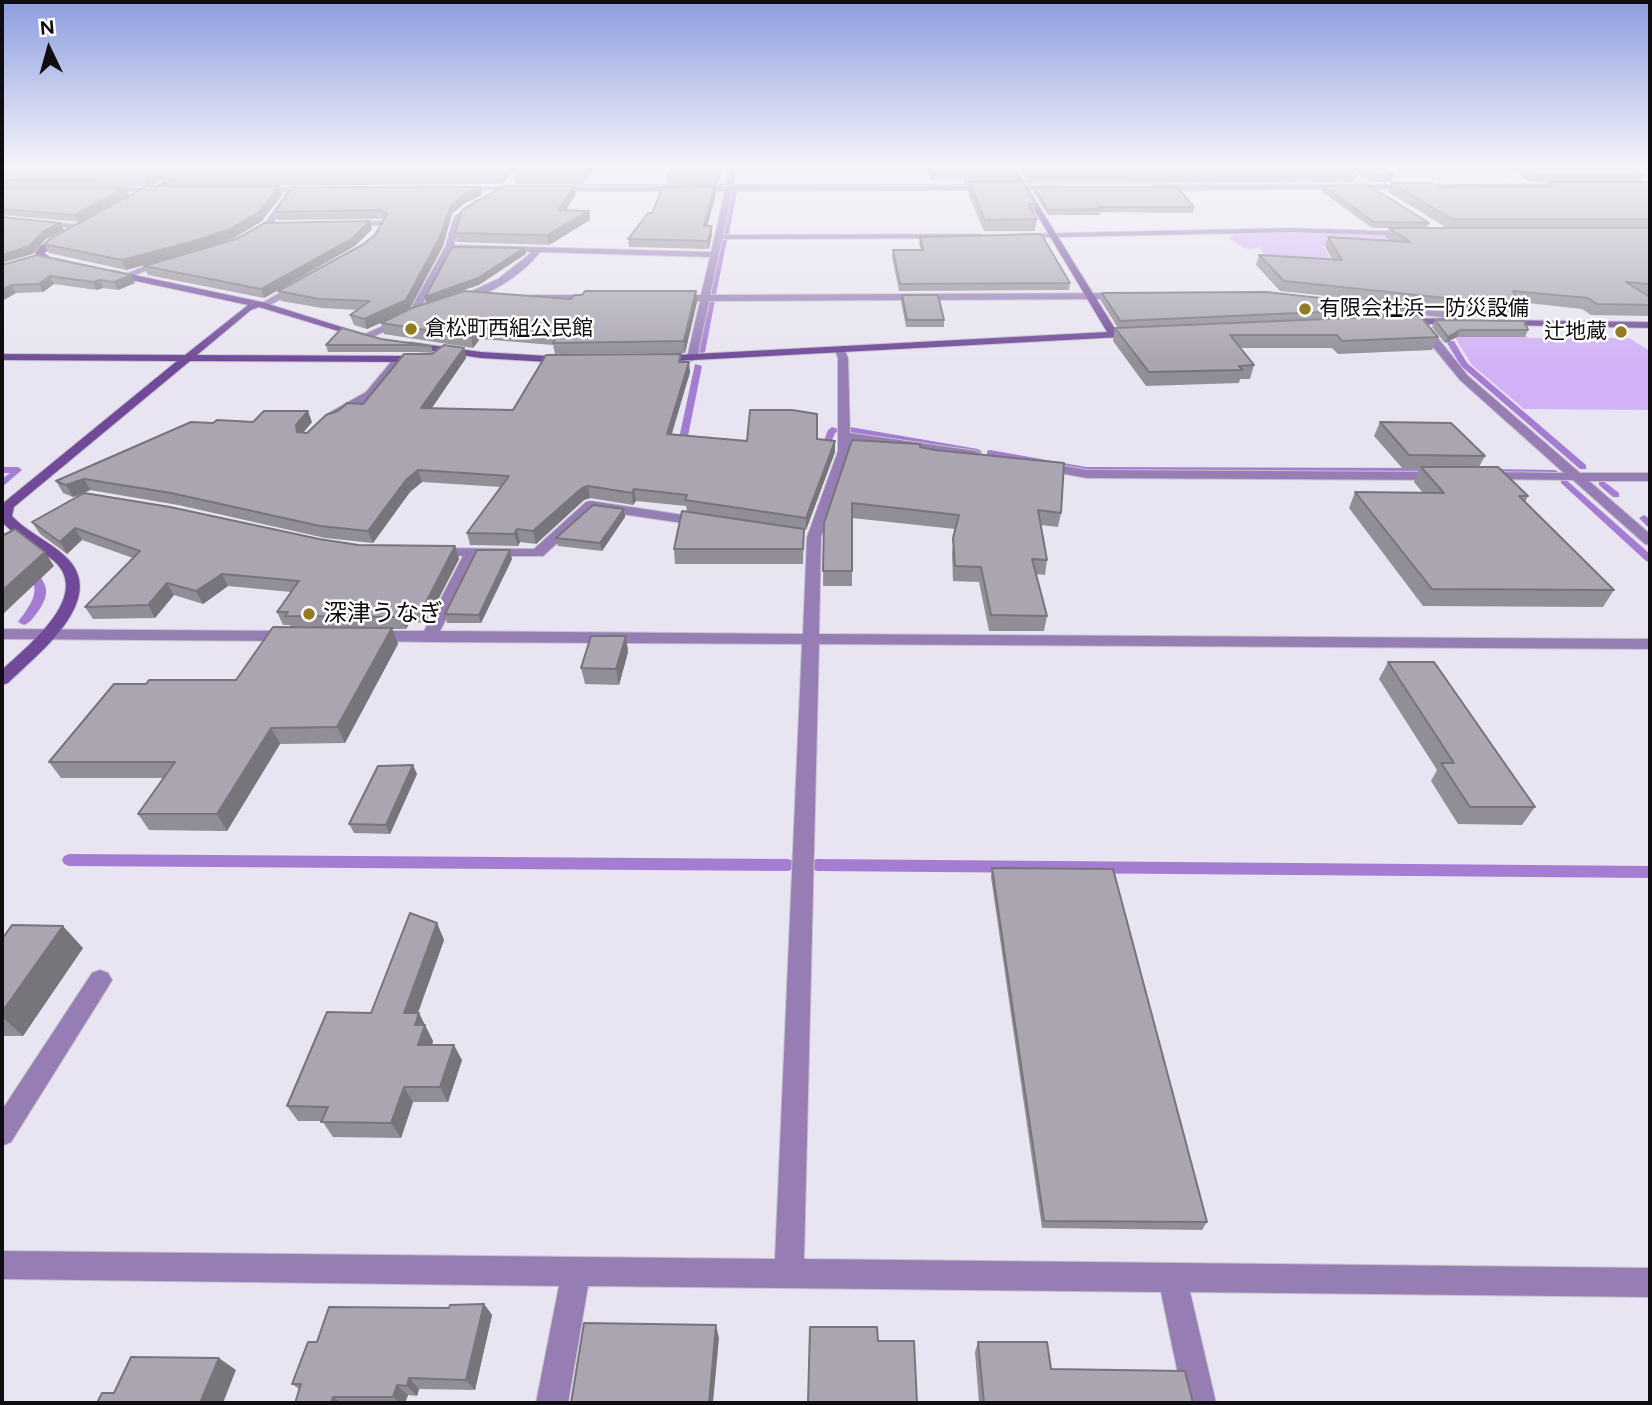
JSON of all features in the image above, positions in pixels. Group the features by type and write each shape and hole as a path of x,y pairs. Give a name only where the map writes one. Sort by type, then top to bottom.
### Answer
{"street":[{"path":"75,232 43,248 36,258 75,266"},
{"path":"240,241 256,232"},
{"path":"420,313 415,310 449,247 454,232"},
{"path":"692,358 719,232"},
{"path":"1050,232 1114,335"},
{"path":"1011,236 1230,232"},
{"path":"1345,232 1427,234"},
{"path":"718,237 997,236"},
{"path":"449,247 714,254"},
{"path":"444,305 468,297 524,265 537,251"},
{"path":"124,276 176,258"},
{"path":"102,271 261,304 389,341 446,351 580,360"},
{"path":"2,679 66,612 76,592 74,574 63,561 22,527 5,517 8,505 248,308 309,279"},
{"path":"663,298 1144,295"},
{"path":"468,297 487,298"},
{"path":"514,298 609,298"},
{"path":"1376,306 1450,315 1463,321 1390,322"},
{"path":"366,336 432,309"},
{"path":"1417,322 1433,334 1447,359 1464,378 1650,541"},
{"path":"1488,322 1650,325"},
{"path":"646,360 1154,333"},
{"path":"789,1274 814,537 844,451 843,358 840,350"},
{"path":"2,357 435,359 446,351"},
{"path":"324,421 370,394 400,358"},
{"path":"844,436 993,458"},
{"path":"1033,465 1087,474 1451,476"},
{"path":"1479,476 1650,477"},
{"path":"422,550 538,552 591,505 715,524"},
{"path":"798,537 814,537"},
{"path":"429,637 473,551"},
{"path":"2,634 306,636"},
{"path":"361,636 1650,644"},
{"path":"2,1133 100,980"},
{"path":"2,1265 1650,1283"},
{"path":"552,1403 576,1271"},
{"path":"1171,1278 1200,1403"}],"shaded area":[{"path":"1295,232 1438,237 1485,270 1339,236 1345,247 1319,246 1324,248 1335,267 1272,274 1260,247 1244,248 1229,238 1238,233"},
{"path":"1515,328 1529,338 1629,338 1650,351 1650,410 1524,409 1472,365 1453,334"}],"building":[{"path":"2,232 44,232 29,246 2,255"},
{"path":"63,232 222,232 122,260 44,244"},
{"path":"249,232 359,232 353,238 261,289 144,266 236,239"},
{"path":"377,232 442,232 406,300 364,319 350,315 370,301 319,299 278,291 362,245"},
{"path":"455,232 553,232 547,235"},
{"path":"634,232 711,232 708,241 628,239"},
{"path":"1394,232 1650,232 1650,284 1626,282 1650,297 1650,305 1597,304 1588,298 1513,291 1520,306 1465,304 1455,299 1284,281 1259,255 1342,260 1328,237 1410,242"},
{"path":"1041,234 1070,283 900,284 893,250 923,250 920,237"},
{"path":"452,247 524,248 478,278 425,297"},
{"path":"37,255 131,275 114,282 50,276 39,284 12,285 2,290 2,265"},
{"path":"464,291 571,299 585,291 696,291 684,341 553,343 557,334 477,328 471,337 381,323 412,308"},
{"path":"1266,292 1411,308 1120,321 1102,293"},
{"path":"902,295 938,295 944,320 907,320"},
{"path":"1419,315 1438,337 1342,341 1337,335 1230,335 1254,365 1239,366 1243,370 1149,372 1115,328"},
{"path":"1435,320 1524,321 1528,330 1460,330 1448,337"},
{"path":"342,328 381,339 431,346 326,345"},
{"path":"444,345 464,348 421,408 513,410 546,355 681,354 679,362 689,362 667,434 747,441 750,410 792,410 817,414 817,439 835,441 806,518 685,500 687,495 634,489 632,493 588,486 582,488 533,531 517,529 514,534 467,533 509,476 418,470 406,480 368,531 320,526 171,493 84,479 66,485 56,481 191,422 253,422 264,411 308,411 296,425 297,432 307,433 326,415 338,411 347,403 363,404 404,354 432,354"},
{"path":"1380,422 1451,423 1485,456 1409,455"},
{"path":"852,440 920,444 920,447 935,450 1064,463 1061,513 1038,510 1047,560 1032,559 1047,616 991,615 981,567 955,566 953,538 959,515 852,503 852,571 823,571 824,523"},
{"path":"1421,467 1498,467 1528,496 1519,496 1614,590 1432,589 1355,492 1444,493"},
{"path":"84,493 170,507 358,545 455,546 422,610 405,610 401,617 285,616 288,612 277,612 299,581 222,574 196,591 167,583 148,605 85,607 140,551 75,528 60,542 32,522"},
{"path":"593,505 624,509 600,543 556,538"},
{"path":"682,511 804,529 803,549 674,549"},
{"path":"15,529 45,552 2,591 2,536"},
{"path":"477,550 510,550 479,615 445,614"},
{"path":"273,627 392,628 337,727 271,728 217,814 138,814 175,762 49,762 114,684 146,684 149,680 236,680"},
{"path":"591,636 626,636 616,669 581,668"},
{"path":"1388,662 1434,662 1535,807 1470,807 1441,763 1454,763"},
{"path":"413,765 386,825 349,824 378,766"},
{"path":"992,868 1113,869 1207,1222 1044,1221"},
{"path":"410,913 437,923 404,1013 419,1013 415,1025 425,1025 418,1045 454,1045 440,1087 404,1087 391,1123 321,1122 328,1107 287,1106 327,1012 371,1013"},
{"path":"12,925 63,926 2,1012 2,939"},
{"path":"484,1304 466,1380 409,1378 407,1386 397,1385 393,1397 333,1397 331,1403 295,1403 301,1384 292,1384 308,1342 317,1342 329,1307 449,1308 450,1305"},
{"path":"584,1323 716,1325 709,1403 571,1403"},
{"path":"810,1327 877,1327 878,1341 914,1341 917,1403 808,1403"},
{"path":"978,1342 1047,1342 1051,1369 1185,1371 1193,1403 984,1403"},
{"path":"131,1357 219,1358 200,1403 97,1403 102,1393 114,1393"}],"waterway":[{"path":"713,294 724,240"},
{"path":"701,352 712,300"},
{"path":"1451,343 1464,364 1583,467"},
{"path":"690,444 682,443 698,366"},
{"path":"822,456 832,430 837,430"},
{"path":"850,430 978,452"},
{"path":"990,453 1086,470 1432,471"},
{"path":"2,470 18,470 2,484"},
{"path":"1491,472 1555,473"},
{"path":"1564,481 1650,559"},
{"path":"1602,483 1616,495"},
{"path":"1644,518 1650,524"},
{"path":"2,551 32,574 41,590 40,599 24,622"},
{"path":"69,860 788,865"},
{"path":"817,865 1650,872"}],"place":[{"name":"有限会社浜一防災設備","path":"1305,309"},
{"name":"倉松町西組公民館","path":"411,329"},
{"name":"辻地蔵","path":"1621,332"},
{"name":"深津うなぎ","path":"309,614"}]}
